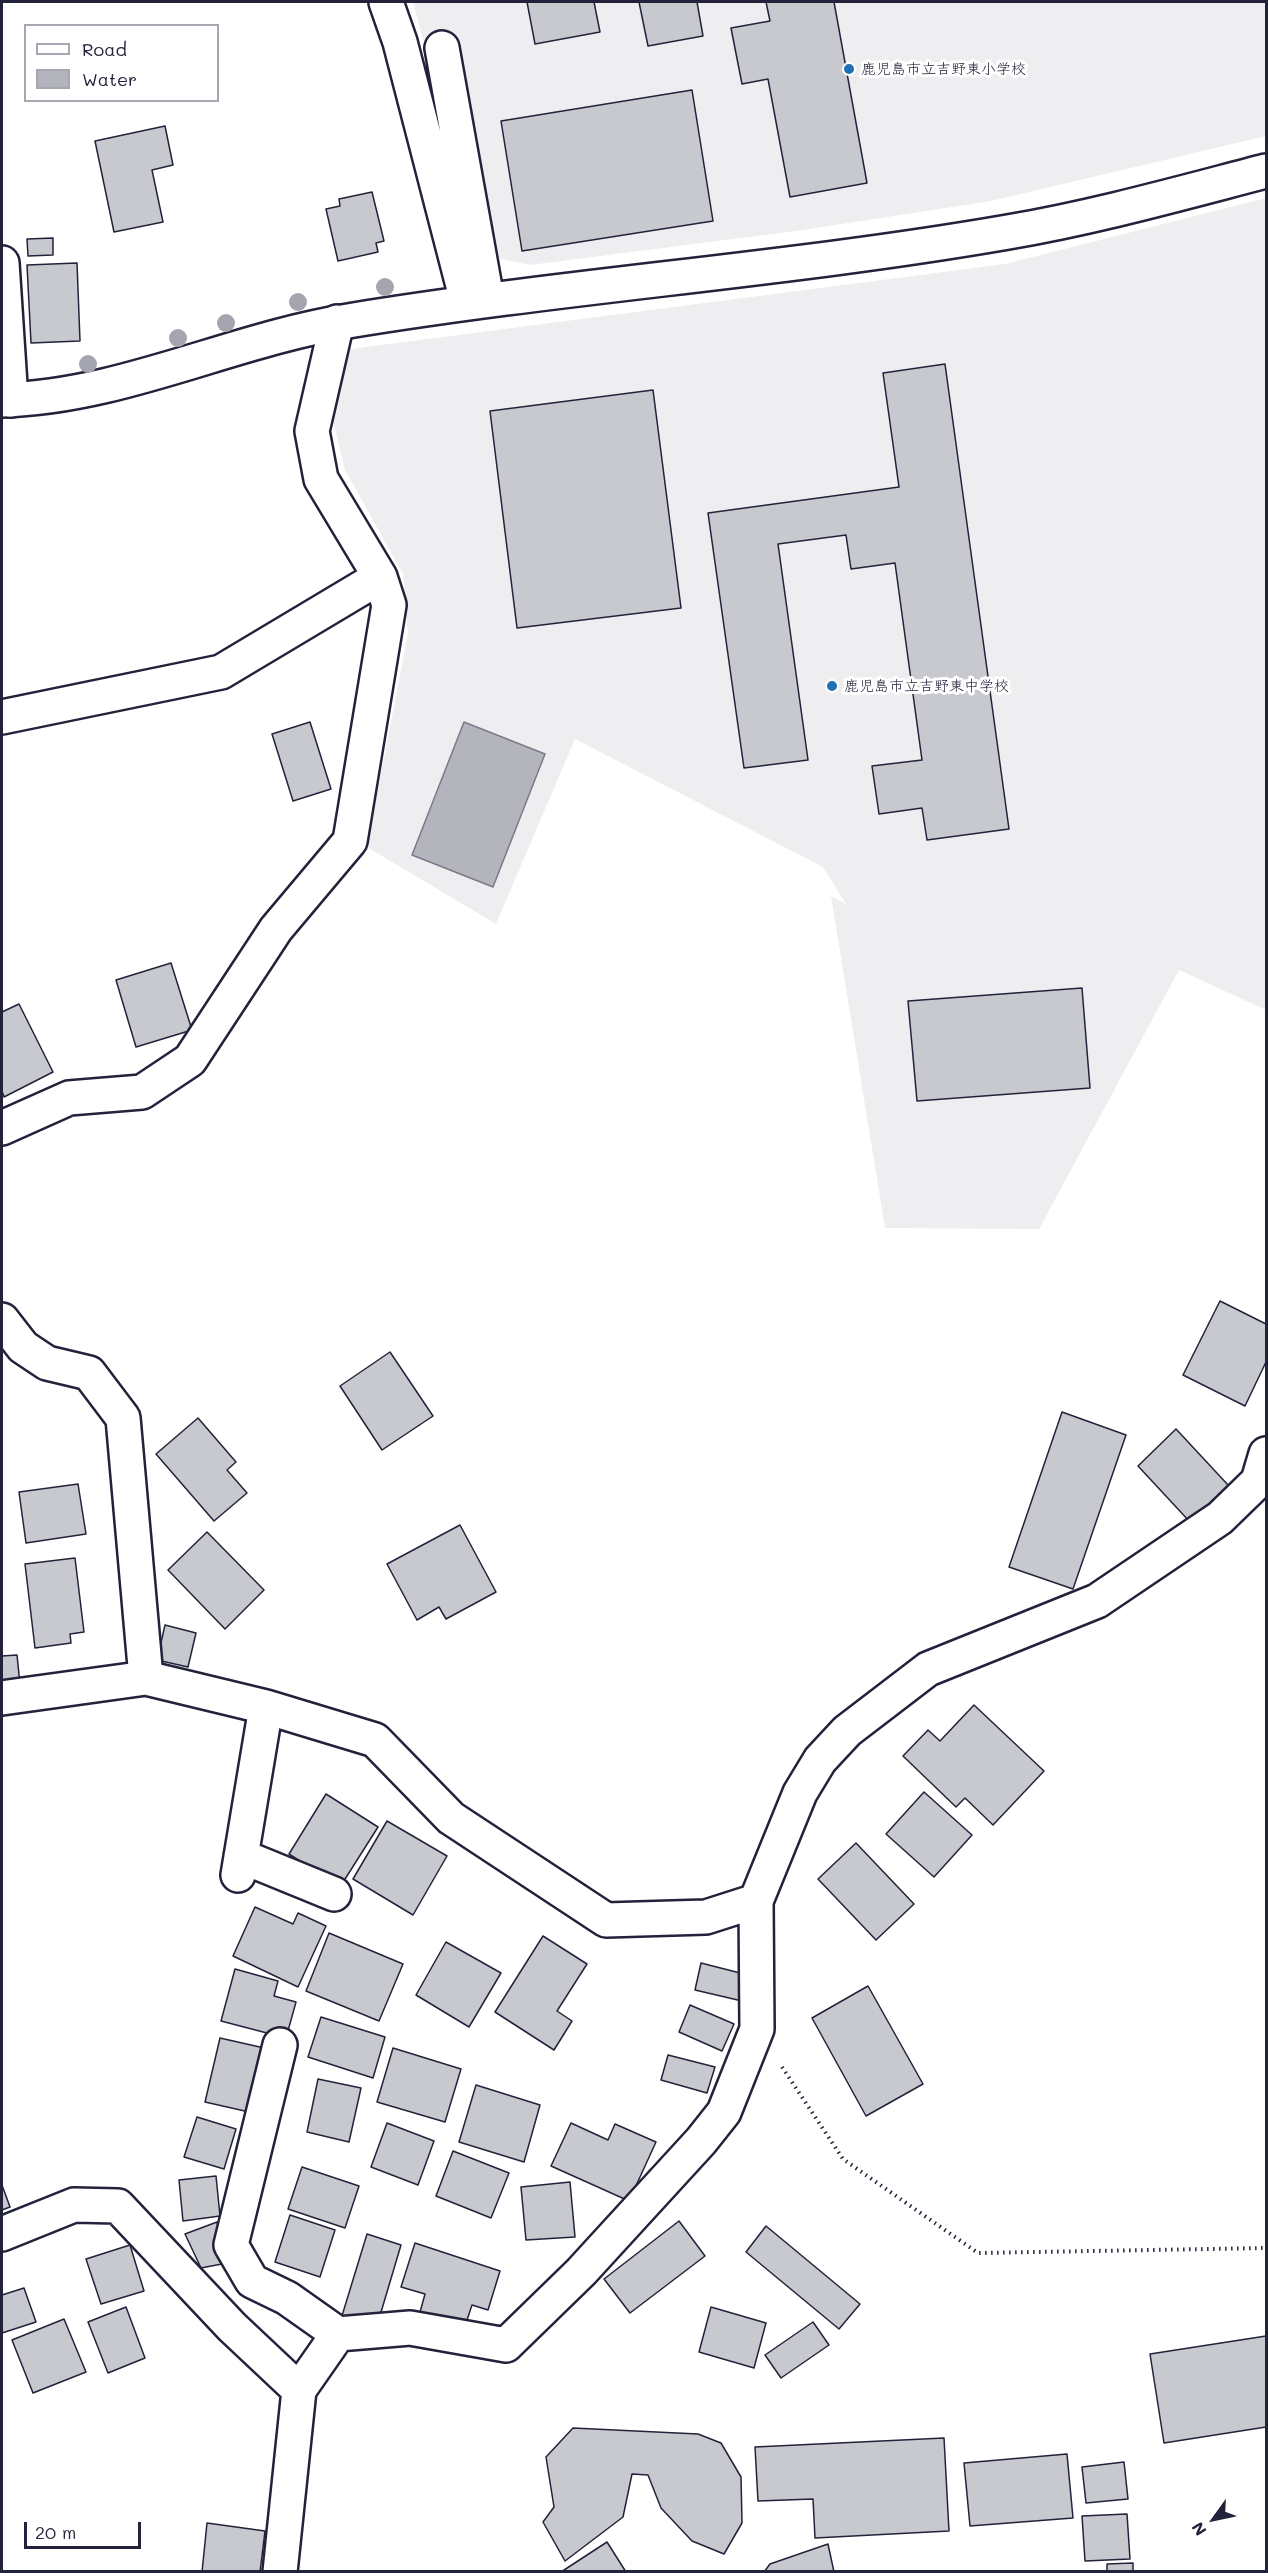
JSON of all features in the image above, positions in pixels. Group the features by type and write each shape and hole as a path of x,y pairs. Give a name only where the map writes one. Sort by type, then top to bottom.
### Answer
{"street":[{"path":"386,2 477,300"},
{"path":"442,48 477,300"},
{"path":"2,263 6,400 41,399 130,380 226,350 337,322 477,300 734,271 1006,232 1102,214 1266,171"},
{"path":"2,1128 69,1098 142,1092 189,1060 276,929 350,841 389,605 380,577 321,479 312,431 337,322"},
{"path":"2,717 221,672 380,577"},
{"path":"2,1320 23,1347 47,1363 89,1373 123,1418 146,1678"},
{"path":"280,2045 231,2245 252,2281 287,2298 338,2334 410,2328 506,2345 581,2272 701,2141 724,2112 757,2029 756,1901 800,1793 820,1760 847,1731 928,1669 1097,1601 1220,1518 1258,1481 1266,1454"},
{"path":"2,1698 146,1678 266,1707 375,1740 451,1818 606,1920 706,1917 756,1901"},
{"path":"266,1707 240,1866 334,1894"},
{"path":"2,2234 74,2205 118,2206 232,2327 299,2390"},
{"path":"280,2571 299,2390 338,2334"}],"path":[{"path":"757,2029 843,2159 978,2253 1266,2248"}],"shaded area":[{"name":"鹿児島市立吉野東小学校","path":"413,2 1266,2 1266,136 991,201 803,230 530,265 481,255"},
{"name":"鹿児島市立吉野東中学校","path":"1266,198 1266,1010 1179,970 1039,1229 885,1228 831,896 846,904 823,867 575,739 496,924 367,847 408,633 403,574 345,470 333,421 343,350 1005,264"}],"water":[{"path":"464,722 545,754 493,887 412,855"}],"building":[{"path":"527,2 594,2 600,32 535,44"},
{"path":"639,2 697,2 703,36 648,46"},
{"path":"766,2 834,2 867,183 790,197 768,79 742,84 731,28 770,21"},
{"path":"692,90 713,221 522,251 501,121"},
{"path":"165,126 173,165 152,170 163,222 114,232 95,141"},
{"path":"372,192 384,241 376,243 378,252 338,261 326,209 340,206 339,199"},
{"path":"53,238 53,255 28,256 27,239"},
{"path":"77,263 80,341 31,343 27,265"},
{"path":"945,364 1009,829 927,840 922,808 879,814 872,766 922,760 895,563 851,569 846,535 778,544 808,760 744,768 708,513 899,487 883,373"},
{"path":"653,390 681,608 517,628 490,411"},
{"path":"310,722 331,789 293,801 272,734"},
{"path":"171,963 192,1030 136,1047 116,980"},
{"path":"1082,988 1090,1088 917,1101 908,1001"},
{"path":"19,1004 53,1072 4,1097 2,1091 2,1012"},
{"path":"1220,1301 1266,1324 1266,1362 1245,1406 1183,1375"},
{"path":"390,1352 433,1416 382,1450 340,1386"},
{"path":"1062,1412 1126,1435 1073,1589 1009,1567"},
{"path":"198,1418 236,1462 227,1470 247,1493 214,1521 156,1454"},
{"path":"1176,1429 1229,1486 1190,1522 1138,1466"},
{"path":"78,1484 86,1534 26,1543 19,1492"},
{"path":"460,1525 496,1592 446,1619 439,1607 417,1620 387,1564"},
{"path":"207,1532 264,1590 225,1629 168,1570"},
{"path":"75,1558 84,1632 70,1634 71,1643 35,1648 25,1564"},
{"path":"165,1625 196,1633 188,1667 157,1660"},
{"path":"17,1655 20,1684 2,1686 2,1656"},
{"path":"974,1705 1044,1771 993,1825 965,1798 956,1807 903,1756 928,1730 940,1741"},
{"path":"924,1792 972,1835 934,1877 886,1834"},
{"path":"326,1794 378,1827 340,1887 289,1854"},
{"path":"387,1821 447,1856 413,1915 353,1879"},
{"path":"856,1843 914,1904 876,1940 818,1879"},
{"path":"255,1907 293,1924 298,1913 326,1926 298,1987 233,1956"},
{"path":"329,1933 403,1964 379,2021 306,1991"},
{"path":"543,1936 587,1964 557,2011 572,2021 554,2050 495,2012"},
{"path":"446,1942 501,1973 469,2027 416,1995"},
{"path":"701,1963 748,1975 742,2001 695,1990"},
{"path":"235,1969 278,1981 274,1996 296,2002 286,2038 221,2021"},
{"path":"868,1986 923,2084 866,2116 812,2018"},
{"path":"690,2005 734,2024 722,2051 679,2032"},
{"path":"321,2017 385,2037 373,2078 308,2057"},
{"path":"220,2038 273,2050 258,2114 205,2102"},
{"path":"393,2048 461,2069 445,2122 377,2102"},
{"path":"668,2055 715,2067 707,2093 661,2080"},
{"path":"318,2079 361,2088 349,2142 307,2132"},
{"path":"476,2085 540,2105 524,2162 459,2142"},
{"path":"197,2117 236,2129 224,2169 184,2157"},
{"path":"387,2123 434,2141 418,2185 371,2167"},
{"path":"571,2123 608,2140 615,2124 656,2142 629,2201 551,2166"},
{"path":"453,2151 509,2173 491,2218 436,2196"},
{"path":"302,2167 359,2186 345,2228 288,2209"},
{"path":"216,2176 220,2216 183,2221 179,2180"},
{"path":"570,2182 575,2237 526,2240 521,2187"},
{"path":"2,2185 10,2207 2,2210"},
{"path":"290,2215 335,2230 320,2277 275,2262"},
{"path":"679,2221 705,2256 630,2313 604,2279"},
{"path":"217,2222 227,2263 201,2268 185,2234"},
{"path":"766,2226 860,2304 839,2329 746,2252"},
{"path":"367,2234 401,2245 376,2329 341,2319"},
{"path":"415,2243 500,2271 488,2310 472,2305 465,2326 420,2312 425,2294 401,2287"},
{"path":"130,2245 144,2291 101,2304 86,2259"},
{"path":"24,2288 36,2322 2,2333 2,2295"},
{"path":"126,2307 145,2358 108,2373 88,2322"},
{"path":"711,2307 766,2323 754,2368 699,2352"},
{"path":"64,2319 86,2372 33,2393 12,2340"},
{"path":"813,2322 829,2345 781,2378 765,2355"},
{"path":"1266,2336 1266,2427 1164,2443 1150,2354"},
{"path":"573,2428 698,2434 721,2443 741,2477 742,2523 724,2554 692,2541 661,2508 648,2475 632,2474 623,2517 565,2561 543,2522 554,2507 546,2457"},
{"path":"944,2438 949,2531 815,2538 813,2499 758,2501 755,2447"},
{"path":"1067,2454 1073,2518 970,2526 964,2463"},
{"path":"1124,2462 1128,2499 1086,2503 1082,2467"},
{"path":"1127,2514 1130,2559 1085,2561 1082,2516"},
{"path":"207,2523 265,2531 260,2572 202,2572"},
{"path":"607,2542 626,2572 561,2572"},
{"path":"828,2544 834,2572 764,2572 770,2564"},
{"path":"1133,2563 1133,2572 1107,2572 1107,2564"}],"place":[{"name":"鹿児島市立吉野東小学校","path":"849,69"},
{"name":"鹿児島市立吉野東中学校","path":"832,686"}]}
